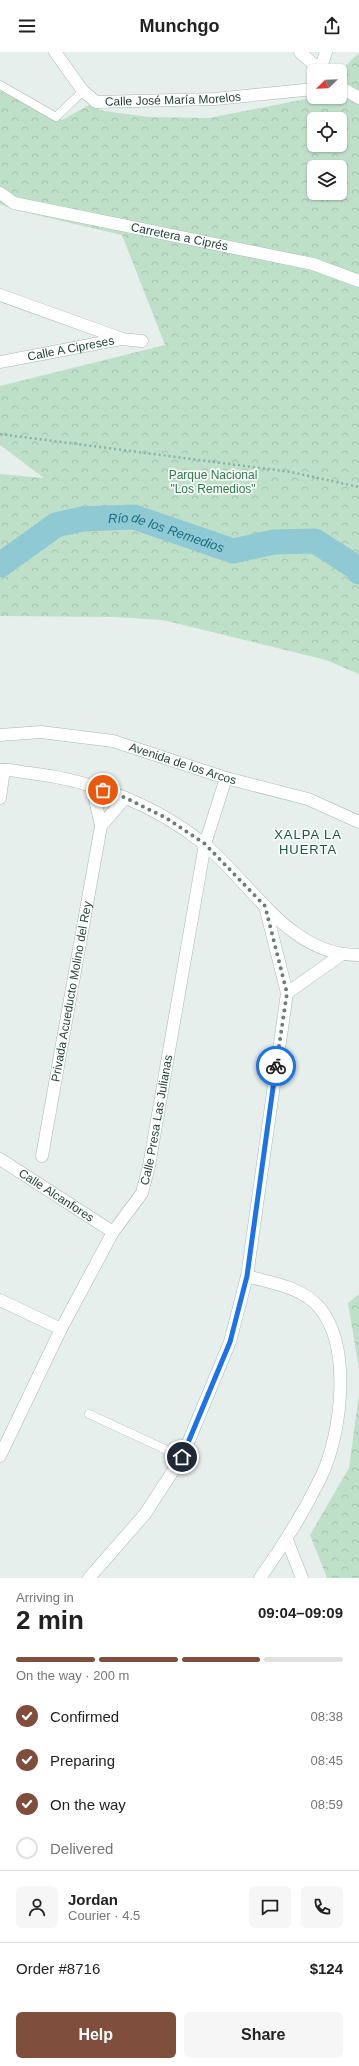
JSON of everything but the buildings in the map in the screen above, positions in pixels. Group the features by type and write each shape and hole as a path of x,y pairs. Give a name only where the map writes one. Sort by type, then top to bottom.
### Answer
{"street":[{"name":"Calle José María Morelos","path":"55,52 83,91 96,102 215,99 307,90"},
{"path":"300,52 314,64"},
{"path":"323,64 326,52"},
{"path":"347,91 359,98"},
{"name":"Carretera a Ciprés","path":"0,194 14,203 313,264 359,281"},
{"path":"0,295 121,339"},
{"name":"Calle A Cipreses","path":"0,362 121,339 142,341"},
{"name":"Avenida de los Arcos","path":"0,735 41,732 113,741 226,778 308,799 359,822"},
{"path":"0,798 2,770 46,774 92,786 126,798 166,818 205,844 265,906 305,940 341,955 359,955"},
{"name":"Calle Presa Las Julianas","path":"0,1456 61,1329 113,1232 142,1193 149,1166 205,844 226,778"},
{"name":"Privada Acueducto Molino del Rey","path":"42,1156 101,826 92,786"},
{"path":"101,826 126,798"},
{"path":"89,1578 145,1514 182,1457 230,1342 247,1276 287,993 265,906"},
{"path":"287,993 341,955"},
{"name":"Calle Alcanfores","path":"0,1159 113,1232"},
{"path":"247,1276 297,1291 318,1307 332,1330 340,1357 340,1393 335,1432 322,1475 287,1540 260,1578"},
{"path":"0,1300 61,1329"},
{"path":"287,1540 302,1578"}],"lane":[{"path":"0,85 56,117 83,91"},
{"path":"89,1414 182,1457"}],"path":[{"path":"0,434 291,472 359,487"}],"green space":[{"name":"Parque Nacional \"Los Remedios\"","path":"359,53 359,674 326,660 163,620 115,617 0,616 0,474 44,478 0,445 0,386 165,345 122,235 15,210 0,204 0,91 62,120 89,105 104,111 149,117 209,118 307,99 307,104 347,104 347,64"},
{"path":"359,1294 359,1369 348,1303"},
{"path":"359,1394 359,1578 327,1578 310,1535 349,1468"}],"waterway":[{"name":"Río de los Remedios","path":"0,565 56,525 82,519 134,517 233,551 274,542 315,541 357,568 359,572"}],"way so far":[{"path":"103,790 126,798 166,818 205,844 265,906 287,993 276,1066"}],"district":[{"name":"XALPA LA HUERTA","path":"308,842"}],"route":[{"path":"182,1457 230,1342 247,1276 276,1066"}]}
